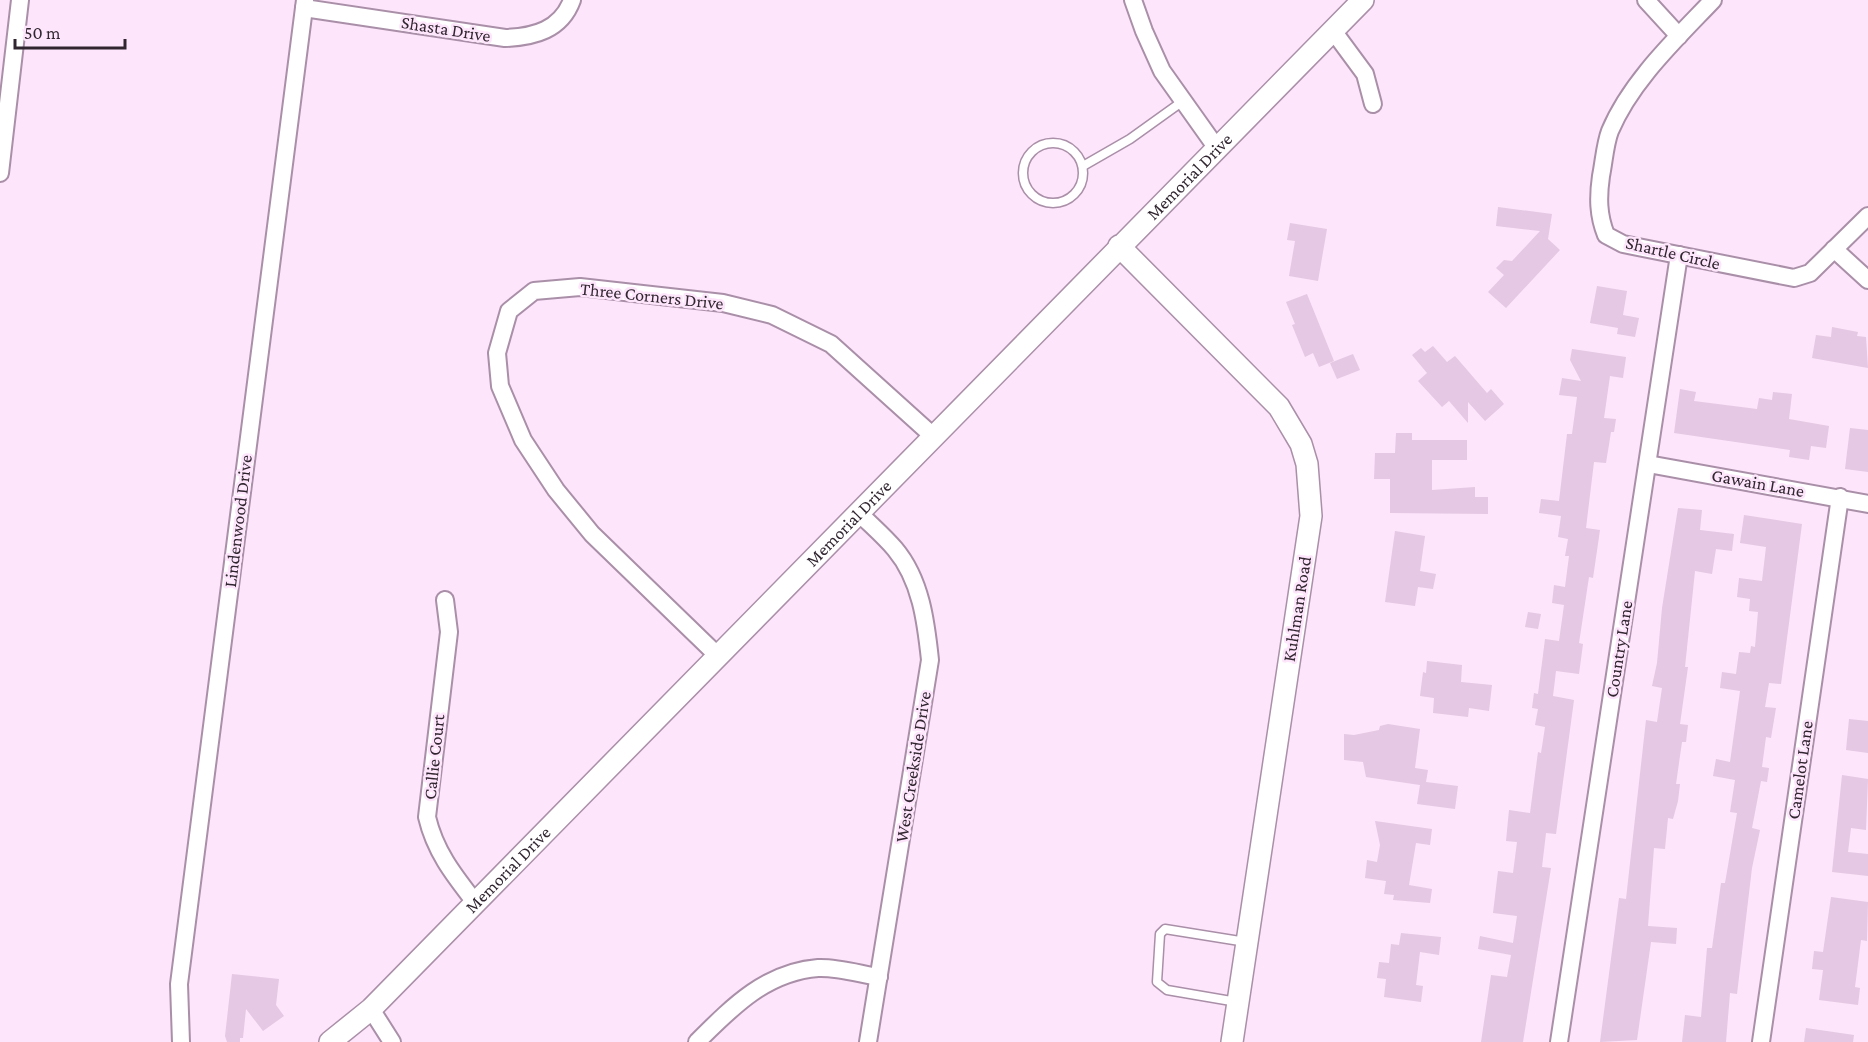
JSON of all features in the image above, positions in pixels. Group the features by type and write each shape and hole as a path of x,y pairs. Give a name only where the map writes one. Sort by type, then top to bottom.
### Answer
{"street":[{"path":"0,173 5,78 20,0"},
{"name":"Shasta Drive","path":"304,4 505,38 531,38 553,25 567,12 572,0"},
{"path":"1133,0 1144,32 1162,71 1216,147"},
{"name":"Memorial Drive","path":"330,1042 371,1009 474,901 859,513 1216,147 1334,32 1363,0"},
{"path":"1646,0 1678,36"},
{"name":"Shartle Circle","path":"1713,0 1678,36 1623,103 1609,133 1599,196 1599,219 1606,235 1623,244 1794,278 1810,273 1868,216"},
{"name":"Lindenwood Drive","path":"181,1042 179,984 304,4"},
{"path":"1334,32 1365,74 1373,104"},
{"name":"Kuhlman Road","path":"1119,246 1279,407 1301,444 1307,464 1311,516 1232,1042"},
{"path":"1834,249 1868,280"},
{"name":"Country Lane","path":"1559,1042 1679,255"},
{"name":"Three Corners Drive","path":"717,655 592,534 556,490 523,440 500,386 497,353 509,311 534,291 580,286 723,303 772,315 831,344 933,436"},
{"name":"Gawain Lane","path":"1648,464 1840,497 1868,504"},
{"name":"Camelot Lane","path":"1761,1042 1840,497"},
{"name":"West Creekside Drive","path":"859,513 897,551 917,588 926,621 930,660 868,1042"},
{"name":"Callie Court","path":"445,600 448,632 428,817 432,839 440,856 474,901"},
{"path":"697,1042 735,1005 757,988 784,975 820,968 879,977"},
{"path":"371,1009 393,1042"}],"lane":[{"path":"1083,166 1130,139 1183,101"},
{"path":"1045,143 1064,144 1073,149 1083,166 1081,186 1075,195 1056,203 1036,198 1024,182 1024,162 1036,147 1045,143"},
{"path":"1238,1002 1167,990 1157,981 1160,934 1165,929 1247,942"}],"building":[{"path":"1498,207 1552,214 1548,239 1560,250 1506,308 1488,292 1504,275 1496,268 1504,260 1512,261 1540,231 1496,226"},
{"path":"1290,223 1327,229 1318,281 1289,276 1295,241 1287,240"},
{"path":"1597,286 1627,291 1623,315 1639,318 1635,337 1617,334 1618,328 1590,323"},
{"path":"1307,294 1334,361 1319,367 1313,353 1305,357 1292,325 1295,324 1286,302"},
{"path":"1832,327 1858,332 1857,336 1866,337 1868,368 1812,358 1816,335 1831,337"},
{"path":"1433,346 1447,362 1455,356 1487,393 1491,389 1504,404 1485,421 1468,402 1468,423 1449,401 1442,407 1418,381 1427,373 1412,355 1421,348 1425,352"},
{"path":"1572,349 1626,357 1623,378 1610,376 1604,418 1616,419 1614,432 1611,432 1606,463 1594,462 1586,528 1600,530 1593,578 1589,577 1579,643 1583,644 1579,674 1556,671 1553,696 1574,700 1556,834 1546,833 1542,867 1551,868 1523,1042 1481,1042 1491,975 1507,977 1511,955 1478,949 1480,936 1513,943 1517,916 1493,913 1498,871 1513,873 1517,842 1506,841 1509,810 1530,813 1538,752 1541,753 1545,727 1535,725 1538,709 1532,708 1534,693 1538,694 1545,639 1559,641 1564,605 1552,603 1554,585 1565,587 1569,556 1565,556 1568,539 1558,537 1561,516 1539,513 1541,499 1559,501 1567,434 1572,434 1577,397 1559,395 1562,378 1581,381 1570,360"},
{"path":"1353,354 1360,370 1337,379 1330,363"},
{"path":"1680,389 1696,392 1694,401 1757,409 1759,398 1772,400 1773,392 1792,394 1789,419 1829,426 1826,448 1811,446 1809,460 1789,457 1790,450 1674,433"},
{"path":"1850,428 1868,430 1868,472 1845,469"},
{"path":"1396,433 1412,433 1412,440 1467,440 1467,460 1432,460 1432,490 1475,487 1475,497 1488,497 1488,514 1390,513 1390,479 1374,479 1375,453 1395,453"},
{"path":"1678,508 1702,510 1700,530 1734,534 1732,551 1716,549 1712,574 1695,571 1685,667 1688,667 1680,724 1688,725 1686,742 1682,742 1676,784 1680,784 1678,801 1673,819 1668,818 1665,849 1654,848 1648,926 1677,928 1676,944 1651,942 1637,1040 1600,1042 1619,898 1626,899 1646,720 1657,722 1662,688 1652,686"},
{"path":"1744,515 1802,524 1781,684 1769,683 1765,707 1776,708 1771,738 1766,737 1762,767 1769,768 1767,782 1761,781 1752,828 1760,830 1752,868 1737,994 1730,993 1726,1042 1682,1042 1685,1015 1701,1017 1707,948 1712,948 1721,883 1725,883 1737,813 1730,812 1735,780 1713,776 1716,759 1730,762 1740,691 1720,688 1722,672 1736,674 1739,652 1750,653 1751,646 1755,647 1758,612 1749,611 1750,599 1737,597 1739,578 1762,581 1766,547 1740,543"},
{"path":"1395,531 1425,536 1420,571 1436,574 1433,589 1418,587 1415,606 1385,602"},
{"path":"1528,612 1541,614 1538,629 1525,627"},
{"path":"1427,661 1462,665 1461,682 1492,685 1489,711 1469,708 1468,717 1433,713 1434,698 1420,696"},
{"path":"1849,719 1868,721 1868,753 1846,750"},
{"path":"1388,724 1420,729 1415,768 1428,770 1426,782 1458,786 1455,809 1417,804 1420,785 1366,777 1363,762 1344,760 1344,734 1354,735 1379,730 1380,726"},
{"path":"1842,775 1868,779 1866,830 1851,828 1848,852 1868,854 1868,876 1832,872"},
{"path":"1375,821 1432,829 1430,845 1416,843 1409,885 1432,889 1430,903 1393,900 1394,895 1384,894 1386,881 1365,878 1367,860 1377,862 1380,845"},
{"path":"1831,897 1868,902 1867,941 1861,940 1855,987 1860,988 1858,1005 1819,1000 1823,970 1812,969 1814,951 1823,952"},
{"path":"1401,933 1441,937 1439,955 1420,952 1416,985 1423,986 1421,1002 1384,997 1386,979 1377,978 1379,962 1389,963 1391,944 1399,945"},
{"path":"232,974 279,979 276,1005 284,1016 263,1031 246,1009 243,1038 240,1038 240,1042 227,1042 225,1036"},
{"path":"1806,1028 1854,1035 1853,1042 1804,1042"}]}
